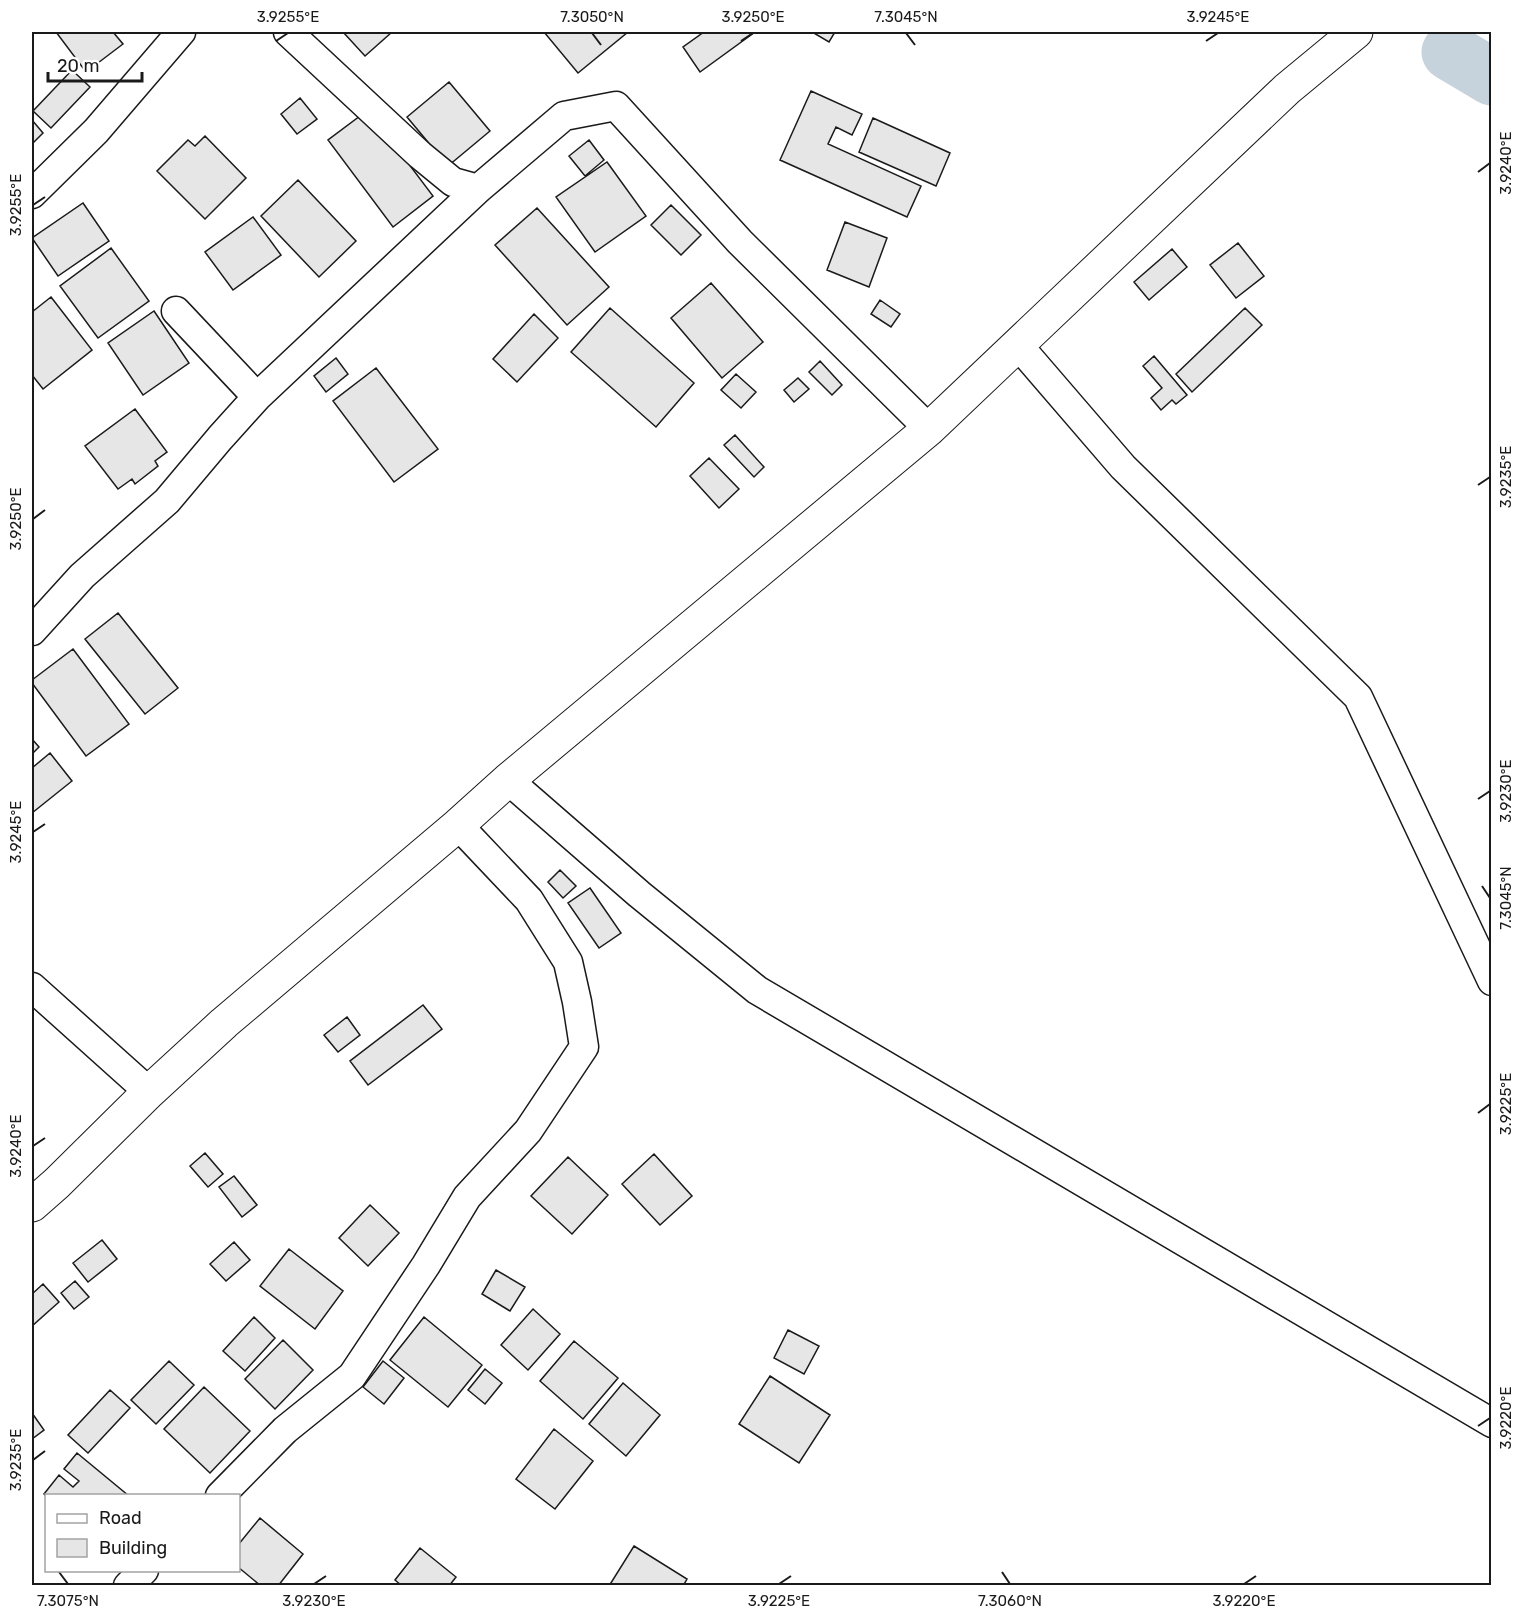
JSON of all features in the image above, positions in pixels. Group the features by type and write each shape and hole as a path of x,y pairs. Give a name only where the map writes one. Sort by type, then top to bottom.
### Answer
{"main road":[{"path":"32,1205 224,1023 508,780 930,429 1287,89 1356,32"}],"street":[{"path":"32,194 96,131 181,32"},
{"path":"288,32 420,155 453,182 478,189"},
{"path":"32,631 82,576 167,501 257,397 478,189 564,116 615,106 740,242 930,429"},
{"path":"176,311 257,397"},
{"path":"1018,345 1123,467 1358,697 1491,981"},
{"path":"508,780 639,894 757,990 1491,1423"},
{"path":"222,1494 285,1430 352,1376 426,1265 467,1197 528,1131 584,1047 568,962 529,900 458,825"},
{"path":"32,987 149,1092"},
{"path":"128,1586 142,1572"}],"building":[{"path":"56,32 113,32 123,44 86,72"},
{"path":"343,32 392,32 365,56"},
{"path":"544,32 628,32 578,73"},
{"path":"704,32 755,32 700,72 683,47"},
{"path":"812,32 835,32 829,42"},
{"path":"72,70 90,87 51,128 33,111"},
{"path":"449,82 490,131 448,166 407,117"},
{"path":"811,91 862,114 852,135 836,127 828,144 921,186 907,217 780,160"},
{"path":"300,98 317,119 297,134 281,114"},
{"path":"368,110 433,196 393,227 328,140"},
{"path":"873,118 950,153 936,186 859,152"},
{"path":"32,120 43,133 32,144"},
{"path":"205,136 246,178 205,219 157,171 188,140 195,146"},
{"path":"589,140 604,160 585,176 569,156"},
{"path":"607,162 646,216 595,252 556,197"},
{"path":"298,180 356,241 319,277 261,216"},
{"path":"83,203 109,241 58,276 32,238"},
{"path":"671,205 701,235 681,255 651,225"},
{"path":"537,208 609,287 567,325 495,245"},
{"path":"253,217 281,255 233,290 205,252"},
{"path":"845,222 887,238 869,287 827,270"},
{"path":"1238,243 1264,276 1236,298 1210,265"},
{"path":"111,248 149,301 98,338 60,286"},
{"path":"1172,249 1187,267 1149,300 1134,282"},
{"path":"711,283 763,342 722,378 671,318"},
{"path":"51,297 92,350 43,389 32,375 32,312"},
{"path":"880,300 900,314 891,327 871,314"},
{"path":"610,308 694,383 656,427 571,352"},
{"path":"1245,308 1262,325 1192,392 1176,374"},
{"path":"154,311 189,363 143,395 108,343"},
{"path":"534,314 558,338 517,382 493,359"},
{"path":"1154,356 1187,395 1176,404 1172,400 1161,410 1151,398 1162,388 1143,366"},
{"path":"336,358 348,374 326,392 314,376"},
{"path":"820,361 842,385 832,395 809,372"},
{"path":"376,368 438,449 394,482 333,401"},
{"path":"736,374 756,392 741,408 721,390"},
{"path":"798,378 809,389 794,402 784,390"},
{"path":"135,409 167,452 155,461 158,466 135,484 132,479 118,489 85,446"},
{"path":"735,435 764,467 754,477 724,445"},
{"path":"709,458 739,489 719,508 690,476"},
{"path":"118,613 178,688 145,714 85,639"},
{"path":"73,649 129,724 86,756 32,683 32,680"},
{"path":"32,739 39,747 32,754"},
{"path":"50,753 72,781 32,813 32,768"},
{"path":"560,870 576,886 563,898 548,882"},
{"path":"590,888 621,933 599,948 568,903"},
{"path":"423,1005 442,1029 368,1085 350,1061"},
{"path":"347,1017 360,1035 338,1052 324,1035"},
{"path":"205,1153 223,1174 208,1187 190,1166"},
{"path":"654,1154 692,1196 660,1225 622,1184"},
{"path":"568,1157 608,1195 572,1234 531,1196"},
{"path":"234,1176 257,1205 242,1217 219,1187"},
{"path":"370,1205 399,1233 368,1266 339,1238"},
{"path":"102,1240 117,1259 88,1282 73,1263"},
{"path":"234,1242 250,1260 226,1281 210,1264"},
{"path":"289,1249 343,1291 315,1329 260,1286"},
{"path":"496,1270 525,1287 510,1311 482,1294"},
{"path":"75,1281 89,1297 74,1309 61,1293"},
{"path":"43,1284 59,1302 32,1326 32,1294"},
{"path":"533,1309 560,1334 528,1370 501,1345"},
{"path":"254,1317 275,1338 245,1371 223,1351"},
{"path":"424,1317 482,1365 448,1407 390,1360"},
{"path":"788,1330 819,1346 804,1374 774,1358"},
{"path":"283,1340 313,1370 275,1409 245,1379"},
{"path":"574,1341 618,1378 583,1419 540,1381"},
{"path":"169,1361 194,1385 156,1424 131,1400"},
{"path":"383,1361 404,1378 384,1404 363,1387"},
{"path":"485,1369 502,1383 485,1404 468,1390"},
{"path":"770,1376 830,1415 799,1463 739,1424"},
{"path":"623,1383 660,1415 626,1456 589,1424"},
{"path":"204,1387 250,1431 210,1473 164,1429"},
{"path":"110,1390 130,1408 88,1453 68,1435"},
{"path":"32,1413 44,1430 32,1439"},
{"path":"554,1429 593,1461 555,1509 516,1479"},
{"path":"77,1453 127,1494 45,1495 44,1494 59,1475 73,1487 79,1481 64,1469"},
{"path":"260,1518 303,1554 278,1586 261,1586 240,1569 240,1543"},
{"path":"634,1546 687,1579 683,1586 609,1586"},
{"path":"420,1548 456,1577 449,1586 402,1586 395,1580"}],"waterway":[{"path":"1450,52 1492,77"}]}
